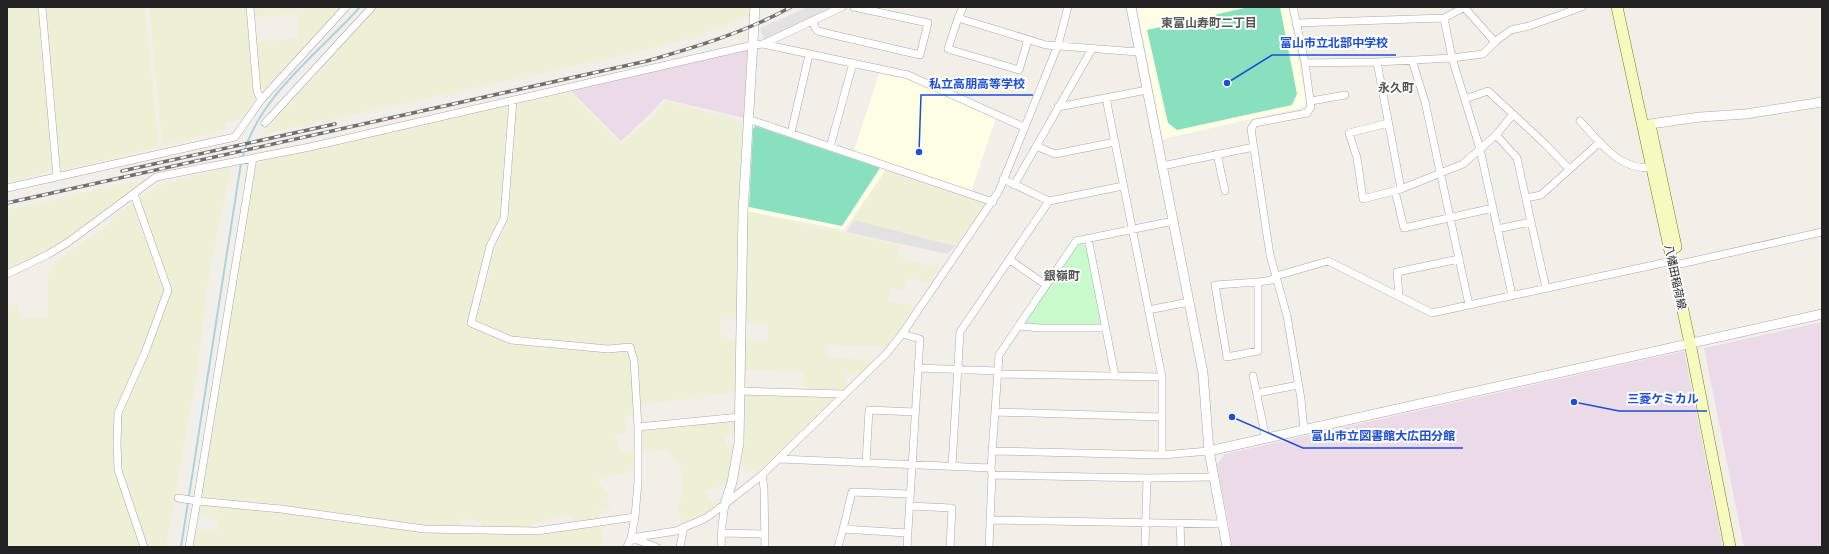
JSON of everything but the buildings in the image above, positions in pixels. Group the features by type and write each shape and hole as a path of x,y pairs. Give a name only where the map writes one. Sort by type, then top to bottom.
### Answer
{"main road":[{"name":"八幡田稲荷線","path":"1617,7 1646,125"},
{"name":"八幡田稲荷線","path":"1624,7 1646,125 1737,547"},
{"name":"八幡田稲荷線","path":"1693,343 1730,547"}],"street":[{"path":"42,7 57,176"},
{"path":"250,7 257,91 262,100"},
{"path":"7,188 235,137 262,100 346,7"},
{"path":"265,123 372,7"},
{"path":"721,547 725,504 739,443 743,212 755,7"},
{"path":"7,274 47,255 156,177 253,158 753,45 763,44 842,7"},
{"path":"812,22 817,31 920,55 928,23 854,7"},
{"path":"963,7 948,49 1019,70 1028,40"},
{"path":"631,538 676,531 706,518 762,475 887,353 902,334 919,307 993,202 1004,179 1024,126 1058,45 1068,7"},
{"path":"1131,7 1203,373 1209,451 1227,547"},
{"path":"1293,7 1305,63 1311,108 1307,113 1256,123 1251,129 1270,255 1287,316 1304,430"},
{"path":"1296,23 1444,18 1464,7 1495,42"},
{"path":"1305,63 1377,62 1452,58 1484,54 1495,42 1511,30 1529,26 1582,7"},
{"path":"958,18 1046,45 1139,52"},
{"path":"1444,18 1452,58 1480,149 1512,295"},
{"path":"763,44 908,75 1024,126"},
{"path":"1014,185 1092,49"},
{"path":"791,133 809,55"},
{"path":"1412,60 1425,102 1469,305"},
{"path":"1377,62 1388,122 1404,228 1493,208"},
{"path":"830,147 853,63"},
{"path":"1058,107 1147,90"},
{"path":"1465,99 1488,91 1545,144 1569,169"},
{"path":"1311,100 1345,95"},
{"path":"1106,98 1162,377 1162,455"},
{"path":"513,100 504,218 490,246 471,323 511,340 608,349 630,347 634,360 638,427 638,482 635,517 631,538 627,547"},
{"path":"1646,125 1700,117 1746,114 1822,102"},
{"path":"1388,122 1349,132 1357,158 1363,199 1398,190 1463,164 1496,135 1513,114"},
{"path":"748,119 993,202"},
{"path":"1580,121 1614,156 1623,162 1636,168 1655,167"},
{"path":"1496,135 1516,158 1546,288"},
{"path":"1036,146 1054,154 1115,142"},
{"path":"1526,198 1541,196 1600,142"},
{"path":"1162,166 1254,147"},
{"path":"1217,154 1225,191"},
{"path":"189,547 253,158"},
{"path":"1004,179 1049,202 1123,186"},
{"path":"134,194 168,290 146,350 118,413 118,470 144,547"},
{"path":"952,466 960,332 1049,202"},
{"path":"989,547 992,451 996,412 998,355 1076,241 1173,222"},
{"path":"1497,229 1531,222"},
{"path":"1258,282 1258,351 1228,357 1215,286 1272,280 1276,276 1328,261 1432,313 1512,295 1822,232"},
{"path":"1088,238 1115,376"},
{"path":"1399,296 1397,272 1459,259"},
{"path":"1010,260 1046,285"},
{"path":"1148,310 1189,302"},
{"path":"992,451 1162,455 1209,451 1822,314"},
{"path":"1019,326 1040,328 1105,328"},
{"path":"902,334 920,339 914,412 907,547"},
{"path":"918,368 998,373 1162,377"},
{"path":"1253,376 1266,439"},
{"path":"1257,393 1298,385"},
{"path":"740,390 844,394"},
{"path":"866,463 869,410 914,412"},
{"path":"996,412 1161,417"},
{"path":"638,427 739,417"},
{"path":"779,459 952,466 992,472 1147,478 1214,477"},
{"path":"762,475 764,488 765,547"},
{"path":"1145,547 1147,478"},
{"path":"838,547 852,492 909,494"},
{"path":"178,498 277,509 424,529 537,532 635,517"},
{"path":"909,506 952,508 950,547"},
{"path":"991,520 1223,524"},
{"path":"1180,524 1181,547"},
{"path":"680,547 684,527"},
{"path":"843,529 907,534"},
{"path":"722,533 764,534"},
{"path":"631,538 656,547"}],"shaded area":[{"path":"7,7 38,7 52,171 7,183"},
{"path":"46,7 145,7 159,147 59,171"},
{"path":"149,7 247,7 256,98 242,120 225,122 226,131 162,145"},
{"path":"254,7 342,7 265,88 261,89 257,42 299,38 298,14 255,17"},
{"path":"377,7 751,7 750,15 700,35 650,49 261,135"},
{"path":"808,7 835,7 764,39 760,28"},
{"path":"1137,7 1288,7 1306,100 1305,105 1300,108 1163,139"},
{"path":"746,49 749,51 744,118 664,99 621,141 570,90"},
{"path":"880,71 914,80 996,117 971,192 888,166 844,230 747,211 752,123 852,157"},
{"path":"568,91 621,144 652,117 666,101 743,121 736,317 720,317 721,339 735,340 736,392 640,405 636,356 632,343 615,347 510,337 475,324 495,248 507,223 517,102"},
{"path":"511,104 502,218 469,326 511,344 611,352 628,350 632,361 635,414 624,418 628,433 615,436 621,453 636,450 636,469 624,474 596,479 610,496 607,498 611,508 598,511 599,518 574,523 569,515 532,524 533,529 482,528 482,522 462,519 460,527 420,525 202,499 203,476 253,169 264,158"},
{"path":"232,166 208,282 197,373 166,547 7,547 7,309 18,305 21,319 48,317 48,276 53,264 110,223 114,216 158,185"},
{"path":"886,170 988,202 955,246 853,220"},
{"path":"150,178 85,226 42,254 7,271 7,210"},
{"path":"747,211 900,246 898,258 939,267 930,283 907,278 903,291 891,288 888,301 915,306 888,347 828,345 828,358 876,360 862,374 846,374 845,384 850,385 841,392 803,391 804,372 745,370 745,340 768,341 767,324 746,323"},
{"path":"854,220 955,246 948,254 846,232"},
{"path":"1822,322 1822,547 1744,547 1704,348"},
{"path":"1684,351 1723,547 1233,547 1217,465 1225,454"},
{"path":"746,394 837,397 759,472 741,467 745,442"},
{"path":"736,419 735,434 725,435 726,445 735,446 726,484 706,491 710,501 722,499 721,503 706,515 682,525 678,510 683,490 681,469 667,450 641,452 641,429"},
{"path":"199,504 351,521 429,532 531,535 600,525 604,547 192,547 195,530 218,531 217,517 197,516"}],"green space":[{"path":"1249,7 1280,7 1297,94 1292,105 1177,130 1168,123 1147,30"},
{"path":"755,126 880,168 842,226 749,207 753,129"},
{"path":"1079,243 1088,247 1103,325 1029,324 1027,319"}],"waterway":[{"path":"242,159 250,136 261,115 275,96 308,59 360,7"},
{"path":"181,547 241,163"}],"railway":[{"path":"7,203 647,61 739,31 791,7"},
{"path":"122,171 335,124"}],"place":[{"name":"富山市立北部中学校","path":"1227,83"},
{"name":"私立高朋高等学校","path":"919,152"},
{"name":"三菱ケミカル","path":"1574,402"},
{"name":"富山市立図書館大広田分館","path":"1232,417"}],"district":[{"name":"東富山寿町二丁目","path":"1209,23"},
{"name":"永久町","path":"1396,88"},
{"name":"銀嶺町","path":"1062,276"}]}
